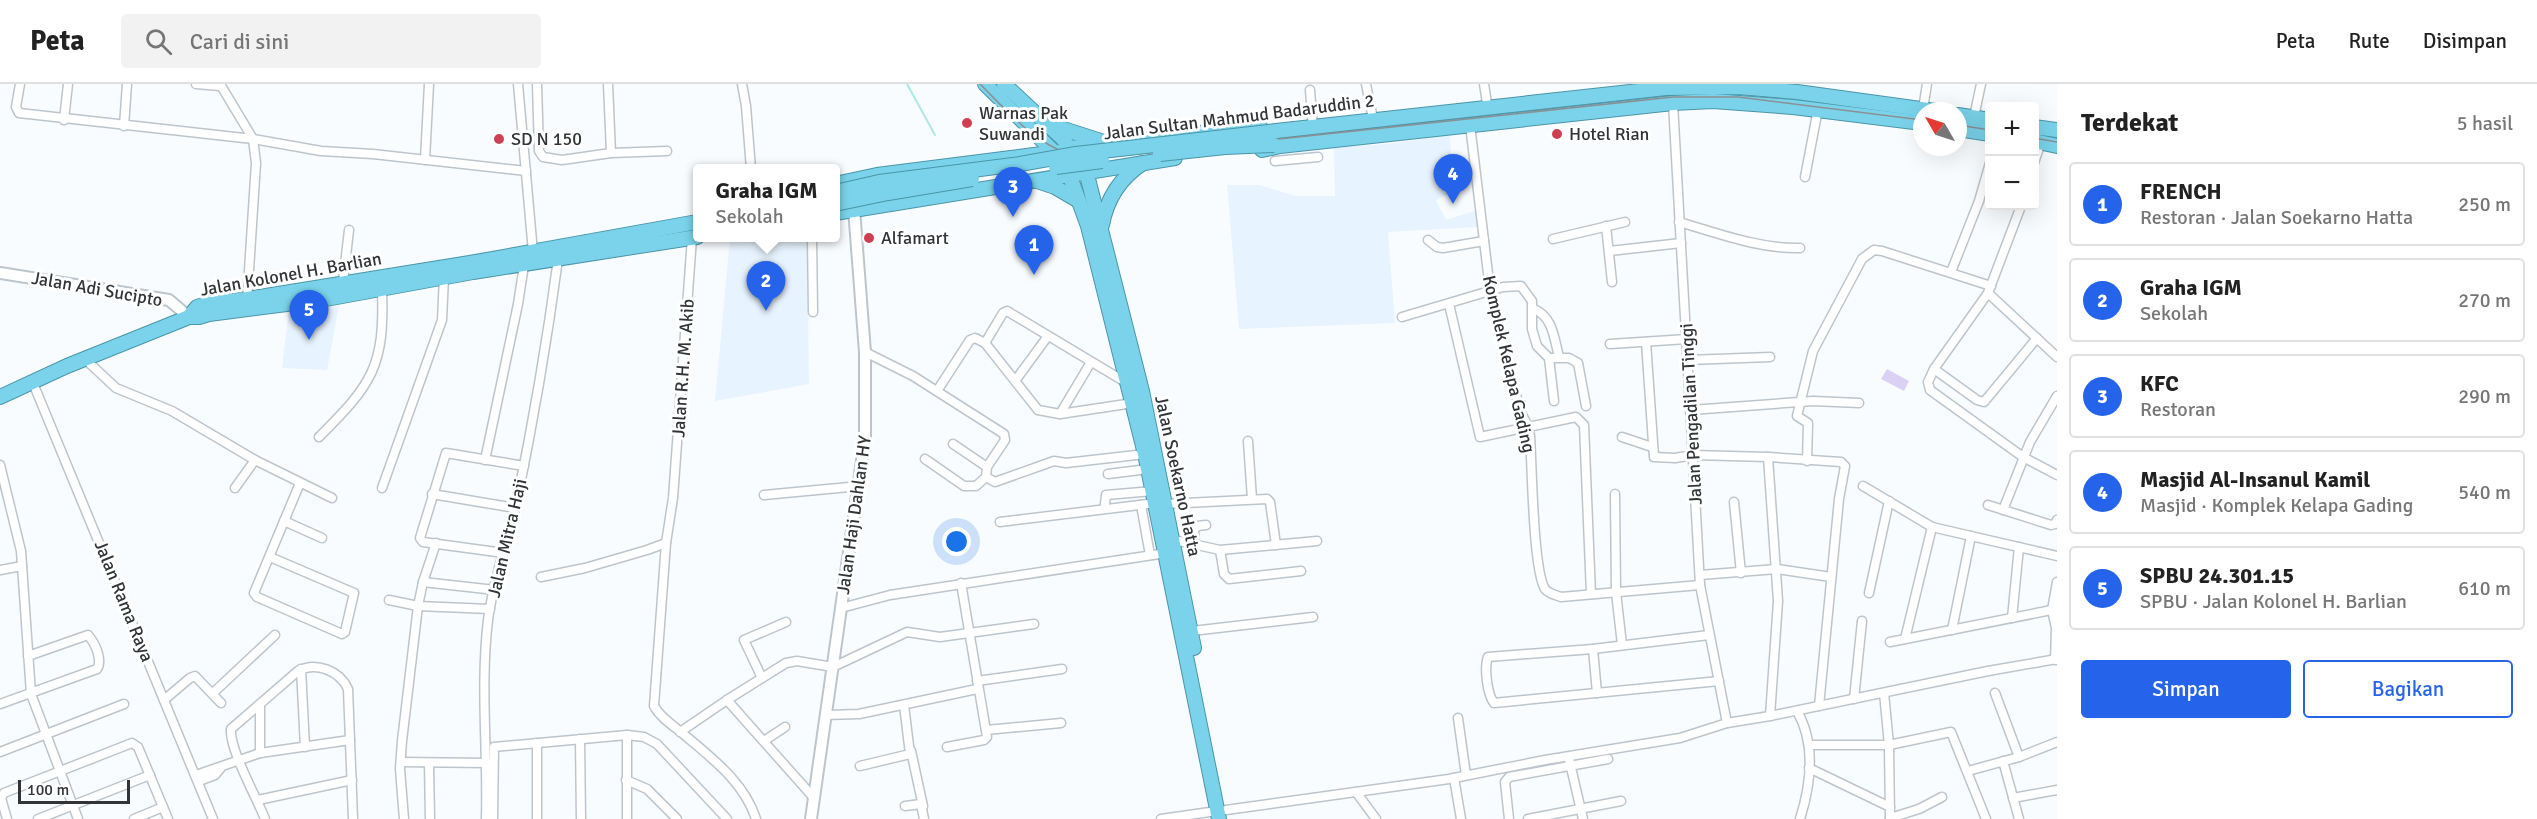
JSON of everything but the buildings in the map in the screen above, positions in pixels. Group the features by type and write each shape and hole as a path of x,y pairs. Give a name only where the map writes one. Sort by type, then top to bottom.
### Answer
{"highway":[{"path":"985,84 1026,127 1053,151"},
{"name":"Jalan Soekarno Hatta","path":"1004,84 1043,122 1086,171 1142,391 1166,553 1198,693"},
{"name":"Jalan Sultan Mahmud Badaruddin 2","path":"840,203 1046,168 1280,139 1313,128 1373,119 1488,110 1578,96 1666,88 1738,86 1797,92 1913,112"},
{"path":"840,212 1144,162 1260,150 1280,139 1470,125 1673,103 1737,102 1913,113"},
{"path":"1967,116 1985,119"},
{"path":"1043,122 1106,143"},
{"path":"840,183 872,176 1053,151 1069,152 1106,143 1258,126 1270,126 1280,139"},
{"path":"1012,157 1027,144 1029,136 1026,127"},
{"path":"2039,128 2057,130"},
{"path":"1967,130 1985,133"},
{"name":"Jalan Sultan Mahmud Badaruddin 2","path":"840,191 879,182 1020,164 1076,154 1280,139"},
{"path":"2039,142 2057,146"},
{"path":"1106,143 1101,149 1101,154 1109,168"},
{"name":"Jalan Soekarno Hatta","path":"1053,151 1069,174 1088,226 1148,469 1174,540 1191,632 1203,729 1222,815"},
{"path":"1069,152 1069,174"},
{"path":"1012,157 1014,169 1012,183"},
{"path":"1101,227 1104,211 1115,188 1144,162"},
{"path":"1035,180 1055,187 1078,201"},
{"name":"Jalan Kolonel H. Barlian","path":"280,299 343,282 533,252 693,223"},
{"name":"Jalan Kolonel H. Barlian","path":"0,397 85,359 189,317 197,307 206,304 247,305 280,299 382,289 444,277 693,238"},
{"name":"Jalan Soekarno Hatta","path":"1203,729 1222,815"}],"street":[{"path":"20,84 16,107 18,112 64,120 253,139 321,151 526,171"},
{"path":"64,120 68,84"},
{"path":"124,126 127,84"},
{"path":"196,84 220,85 253,139 256,163 247,305"},
{"path":"425,160 429,84"},
{"path":"518,84 533,252"},
{"path":"537,84 539,151 543,157 562,160 611,153 667,151"},
{"path":"608,84 611,153"},
{"path":"742,84 751,164"},
{"path":"1366,84 1373,119"},
{"path":"1484,84 1488,110"},
{"path":"1927,84 1927,102"},
{"path":"1974,117 1981,84"},
{"path":"1310,90 1313,128"},
{"name":"Jalan Pengadilan Tinggi","path":"1673,103 1700,585 1726,723"},
{"path":"1805,177 1818,109"},
{"name":"Komplek Kelapa Gading","path":"1470,125 1490,290 1520,411 1527,426 1538,558 1545,588 1552,594 1562,597 1700,585"},
{"path":"1280,139 1290,159"},
{"path":"1275,161 1318,157"},
{"path":"1951,272 1979,201 1985,178"},
{"name":"Jalan Haji Dahlan HY","path":"812,819 865,440 865,352 854,209"},
{"path":"2020,210 1990,290 1934,369 1928,382 1930,390 2023,457 2057,475"},
{"path":"1553,239 1625,222"},
{"path":"1679,222 1757,243 1781,248 1800,248"},
{"path":"1605,226 1610,250 1612,282"},
{"path":"343,282 349,230"},
{"path":"1428,240 1437,247 1443,248 1484,241"},
{"name":"Jalan R.H. M. Akib","path":"695,242 673,498 666,543 654,706 680,732 712,757 742,790 756,819"},
{"path":"812,242 813,312"},
{"path":"1610,250 1681,243"},
{"path":"1808,461 1808,423 1798,418 1799,402 1813,351 1862,259 1875,250 1951,272 1990,290 2057,357"},
{"name":"Jalan Mitra Haji","path":"486,819 487,763 483,678 490,609 524,466 545,356 558,259"},
{"path":"485,460 524,265"},
{"name":"Jalan Adi Sucipto","path":"0,273 169,300 189,317"},
{"path":"382,488 442,320 444,277"},
{"path":"1402,316 1449,304 1490,290 1521,286 1533,301 1532,329 1538,346 1549,358 1554,401"},
{"path":"319,437 360,395 374,371 382,330 382,289"},
{"path":"1449,304 1480,437 1576,417 1584,425 1591,594"},
{"path":"1534,309 1549,320 1559,357"},
{"path":"985,343 1003,313 1007,311 1127,383"},
{"path":"1016,381 1048,336"},
{"path":"937,391 970,340 975,338 985,343 1038,410 1060,414 1133,403"},
{"path":"1934,369 1977,400 1984,402 2037,338"},
{"path":"1610,344 1686,339"},
{"path":"1646,342 1652,447 1656,459 1693,455 1768,457 1841,462 1845,466 1831,577 1819,706"},
{"path":"865,352 937,391 1004,434 1005,440 987,467 986,477 976,486 964,486 925,459"},
{"path":"1688,360 1770,357"},
{"path":"1549,358 1569,358 1578,363 1586,406"},
{"path":"85,359 110,384 181,415 255,460 332,498"},
{"path":"1060,414 1091,362"},
{"name":"Jalan Rama Raya","path":"33,383 213,819"},
{"path":"2003,510 2023,457 2057,396"},
{"path":"1691,410 1799,402 1859,403"},
{"path":"1622,437 1652,447"},
{"path":"1248,441 1252,500"},
{"path":"953,444 987,467"},
{"path":"504,553 423,542 420,538 446,453 524,466"},
{"path":"986,477 995,482 1054,461 1066,463 1145,454"},
{"path":"1768,457 1778,601 1770,716"},
{"path":"235,488 255,460"},
{"path":"0,465 21,551 31,694 78,819"},
{"path":"1108,474 1148,469"},
{"path":"270,557 354,593 345,632 342,633 256,597 254,593 300,483"},
{"path":"764,495 860,486"},
{"path":"1863,486 1932,527 2057,556"},
{"path":"432,494 515,507"},
{"path":"1615,494 1616,592 1622,645"},
{"path":"1106,504 1106,495 1158,499 1267,499 1270,502 1276,546"},
{"path":"1000,522 1141,505 1158,499"},
{"path":"1734,501 1741,573"},
{"path":"1869,593 1889,501"},
{"path":"1141,505 1150,555"},
{"path":"1988,505 2051,525 2057,520"},
{"path":"284,521 322,538"},
{"path":"1195,544 1194,530 1197,526 1206,525"},
{"path":"1905,639 1932,527"},
{"path":"1952,630 1971,536"},
{"path":"1174,540 1220,550 1317,541"},
{"path":"404,819 400,762 418,606 436,543"},
{"path":"541,577 585,568 666,543"},
{"path":"2012,618 2019,547"},
{"path":"1220,550 1224,574 1229,579 1300,571"},
{"path":"841,609 890,595 1166,553"},
{"path":"0,570 22,566"},
{"path":"1700,575 1777,569 1831,577"},
{"path":"423,582 495,590"},
{"path":"1161,819 1222,815 1570,760 1680,738 1726,723 1797,711 1988,671 2056,660 2057,582"},
{"path":"947,747 984,740 987,737 961,583"},
{"path":"388,600 418,606 490,609"},
{"path":"1890,642 2055,610"},
{"path":"1191,632 1313,617"},
{"path":"1854,699 1862,621"},
{"path":"762,678 744,640 786,622"},
{"path":"680,732 786,663 797,661 833,667 907,632 935,638 1034,624"},
{"path":"0,704 97,669 100,661 88,635 27,656"},
{"path":"213,693 274,635"},
{"path":"1709,635 1593,649 1488,657 1486,664 1490,698 1494,702 1719,681"},
{"path":"1593,649 1597,693"},
{"path":"266,819 239,760 230,735 231,729 301,669 320,667 344,681 348,689 353,819"},
{"path":"301,669 305,747"},
{"path":"826,715 859,714 904,705 977,685 1062,669"},
{"path":"164,700 195,676 221,703"},
{"path":"1884,693 1889,745 1890,819 1942,797"},
{"path":"1995,693 2019,757"},
{"path":"727,700 814,798"},
{"path":"0,752 124,704"},
{"path":"260,704 261,753"},
{"path":"904,705 924,819"},
{"path":"1797,711 1806,731 1809,745 1809,768 1800,819"},
{"path":"1458,718 1466,775"},
{"path":"986,730 1061,723"},
{"path":"764,741 785,727"},
{"path":"1809,745 1850,747 1889,745 1951,732 1986,819"},
{"path":"627,735 627,819"},
{"path":"493,819 494,747 627,735 644,737 657,744 727,819"},
{"path":"580,739 581,819"},
{"path":"198,778 211,768 219,769 261,753 350,740"},
{"path":"1968,771 2019,757 2057,742"},
{"path":"7,819 2,795 132,743 138,747 168,819"},
{"path":"537,743 537,819"},
{"path":"860,766 908,755 911,751"},
{"path":"1509,819 1506,779 1570,760 1608,759"},
{"path":"1570,760 1582,815"},
{"path":"2003,761 2019,819"},
{"path":"400,762 487,763"},
{"path":"429,764 430,819"},
{"path":"1809,768 1890,807"},
{"path":"38,819 150,775"},
{"path":"1455,778 1461,819"},
{"path":"258,800 351,780"},
{"path":"626,780 647,789 677,819"},
{"path":"2013,798 2057,790"},
{"path":"1356,792 1376,819"},
{"path":"1528,819 1582,815 1621,801"},
{"path":"905,806 917,803 923,806"},
{"path":"134,819 163,807"}],"shaded area":[{"path":"1450,135 1451,162 1471,161 1472,184 1436,200 1446,220 1477,210 1478,227 1388,232 1395,323 1239,329 1227,185 1259,185 1295,196 1335,196 1334,148 1387,144"},
{"path":"730,242 807,242 809,384 715,401"},
{"path":"339,306 327,370 282,368 289,311"},
{"path":"1887,369 1909,381 1904,391 1881,379"}],"waterway":[{"path":"907,84 935,135"}],"tram line":[{"path":"980,84 1017,121 1043,141 1057,149 1091,159 1673,97 1738,97 1913,119"},
{"path":"1967,126 1985,129"},
{"path":"2039,139 2057,142"}],"place":[{"name":"Warnas Pak Suwandi","path":"967,123"},
{"name":"Hotel Rian","path":"1557,134"},
{"name":"SD N 150","path":"499,139"},
{"name":"Masjid Al-Insanul Kamil","path":"1453,204"},
{"name":"KFC","path":"1013,217"},
{"name":"Alfamart","path":"869,238"},
{"name":"FRENCH","path":"1034,275"},
{"name":"Graha IGM","path":"766,311"},
{"name":"SPBU 24.301.15","path":"309,340"}]}
